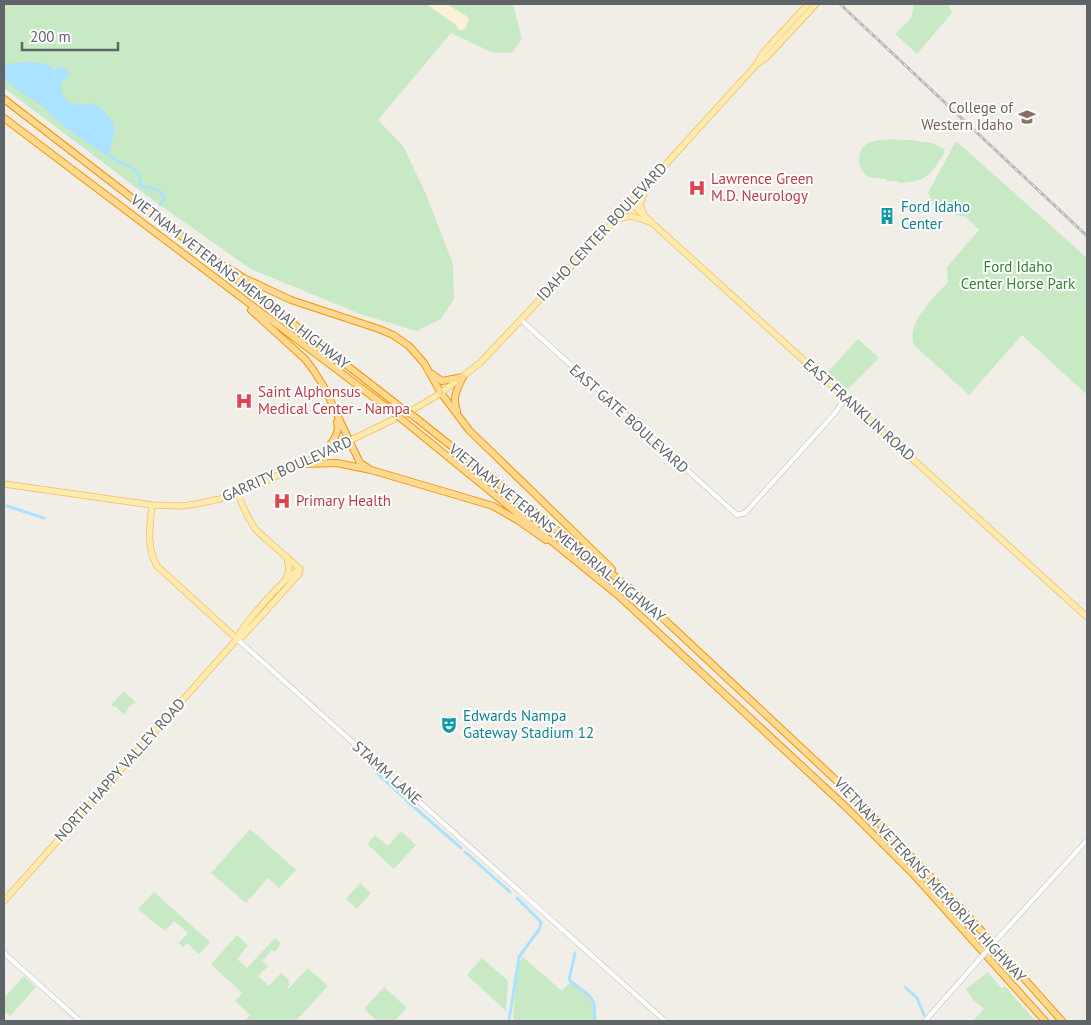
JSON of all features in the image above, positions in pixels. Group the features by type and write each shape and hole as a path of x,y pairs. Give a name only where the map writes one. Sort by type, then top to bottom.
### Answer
{"highway":[{"name":"VIETNAM VETERANS MEMORIAL HIGHWAY","path":"4,99 416,418 636,593 855,798 969,917 1062,1021"},
{"name":"VIETNAM VETERANS MEMORIAL HIGHWAY","path":"4,118 389,409 620,597 848,809 915,876 1045,1021"},
{"path":"203,253 244,278 291,300 393,335 409,346 434,377 442,380 463,377"},
{"path":"221,283 305,359 324,387 360,462 371,470"},
{"path":"430,372 441,393 459,418 499,460 636,593"},
{"path":"459,418 454,404 454,397 463,377"},
{"path":"326,451 339,429 336,414"},
{"path":"301,464 337,463 371,470 493,506 570,555"}],"main road":[{"name":"IDAHO CENTER BOULEVARD","path":"757,64 762,54 808,4"},
{"name":"IDAHO CENTER BOULEVARD","path":"441,393 487,356 616,219 757,64 766,58 816,4"},
{"path":"645,216 640,205 647,185"},
{"name":"EAST FRANKLIN ROAD","path":"630,203 845,401 1087,617"},
{"path":"616,219 630,216 651,222"},
{"name":"GARRITY BOULEVARD","path":"4,484 152,505 182,506 196,504 220,499 301,464 411,411 441,393"},
{"path":"237,492 256,530 300,569"},
{"name":"STAMM LANE","path":"152,505 149,542 151,555 157,566 238,639"},
{"path":"285,580 289,569 287,557"},
{"name":"NORTH HAPPY VALLEY ROAD","path":"238,639 240,632 285,580 300,569"},
{"name":"NORTH HAPPY VALLEY ROAD","path":"4,901 238,639 243,636 286,589 299,574 300,569"}],"street":[{"name":"EAST GATE BOULEVARD","path":"520,320 734,514 739,516 745,513 845,401"},
{"name":"STAMM LANE","path":"238,639 665,1021"},
{"path":"925,1021 1087,840"},
{"path":"4,953 80,1021"}],"green space":[{"path":"4,4 513,4 522,39 512,53 491,52 451,33 378,120 403,146 426,194 453,264 454,299 441,319 417,331 360,314 251,269 154,201 4,88"},
{"path":"914,4 945,4 949,6 952,13 917,54 895,34 911,18"},
{"path":"880,140 910,140 932,143 944,149 944,153 935,167 921,179 898,183 898,181 887,181 887,179 870,177 861,168 859,163 860,152 866,144"},
{"name":"Ford Idaho Center Horse Park","path":"956,141 1087,258 1087,395 1022,335 969,395 914,345 914,328 918,319 929,303 948,282 947,267 979,230 966,217 936,210 928,193"},
{"path":"858,339 878,359 846,391 826,374"},
{"path":"124,691 136,703 129,707 125,715 111,705"},
{"path":"250,829 296,870 279,888 268,878 246,903 211,873"},
{"path":"401,831 416,845 394,869 367,844 375,835 388,846"},
{"path":"360,883 371,893 357,909 346,899"},
{"path":"154,892 210,942 199,954 187,943 183,948 179,943 188,933 174,921 165,931 138,909"},
{"path":"237,935 248,946 237,959 247,968 275,938 281,944 275,952 272,950 261,960 268,966 258,976 269,986 281,973 289,980 288,989 308,968 328,986 296,1021 245,1021 250,1015 235,1001 242,993 211,964"},
{"path":"523,957 562,991 571,981 592,999 594,1021 516,1021 513,1018 517,964"},
{"path":"482,958 508,981 506,1011 467,975"},
{"path":"988,972 1002,989 1005,986 1035,1021 973,1021 984,1009 973,1000 966,989"},
{"path":"24,976 36,987 10,1016 4,1011 4,998"},
{"path":"384,987 407,1008 394,1021 377,1021 364,1009"}],"sand":[{"path":"426,4 447,4 468,17 467,26 460,31 455,24"}],"water":[{"path":"30,62 47,64 54,70 60,66 64,68 70,74 69,77 61,82 62,92 66,100 71,104 91,103 108,114 115,132 107,155 76,135 44,108 4,79 4,67 12,63"}],"waterway":[{"path":"108,154 136,172 140,177 141,186 160,192 164,199 160,205"},
{"path":"7,506 44,518"},
{"path":"374,767 379,775 403,797"},
{"path":"406,800 461,848"},
{"path":"465,852 510,892"},
{"path":"509,1021 519,957 540,928 541,922 517,898"},
{"path":"575,953 569,980 589,995 594,1003 595,1021"},
{"path":"905,987 917,998 924,1015"}],"railway":[{"path":"840,4 1087,236"}],"place":[{"name":"College of Western Idaho","path":"1027,117"},
{"name":"Lawrence Green M.D. Neurology","path":"697,188"},
{"name":"Ford Idaho Center","path":"887,216"},
{"name":"Saint Alphonsus Medical Center - Nampa","path":"244,401"},
{"name":"Primary Health","path":"282,501"},
{"name":"Edwards Nampa Gateway Stadium 12","path":"449,725"}]}
